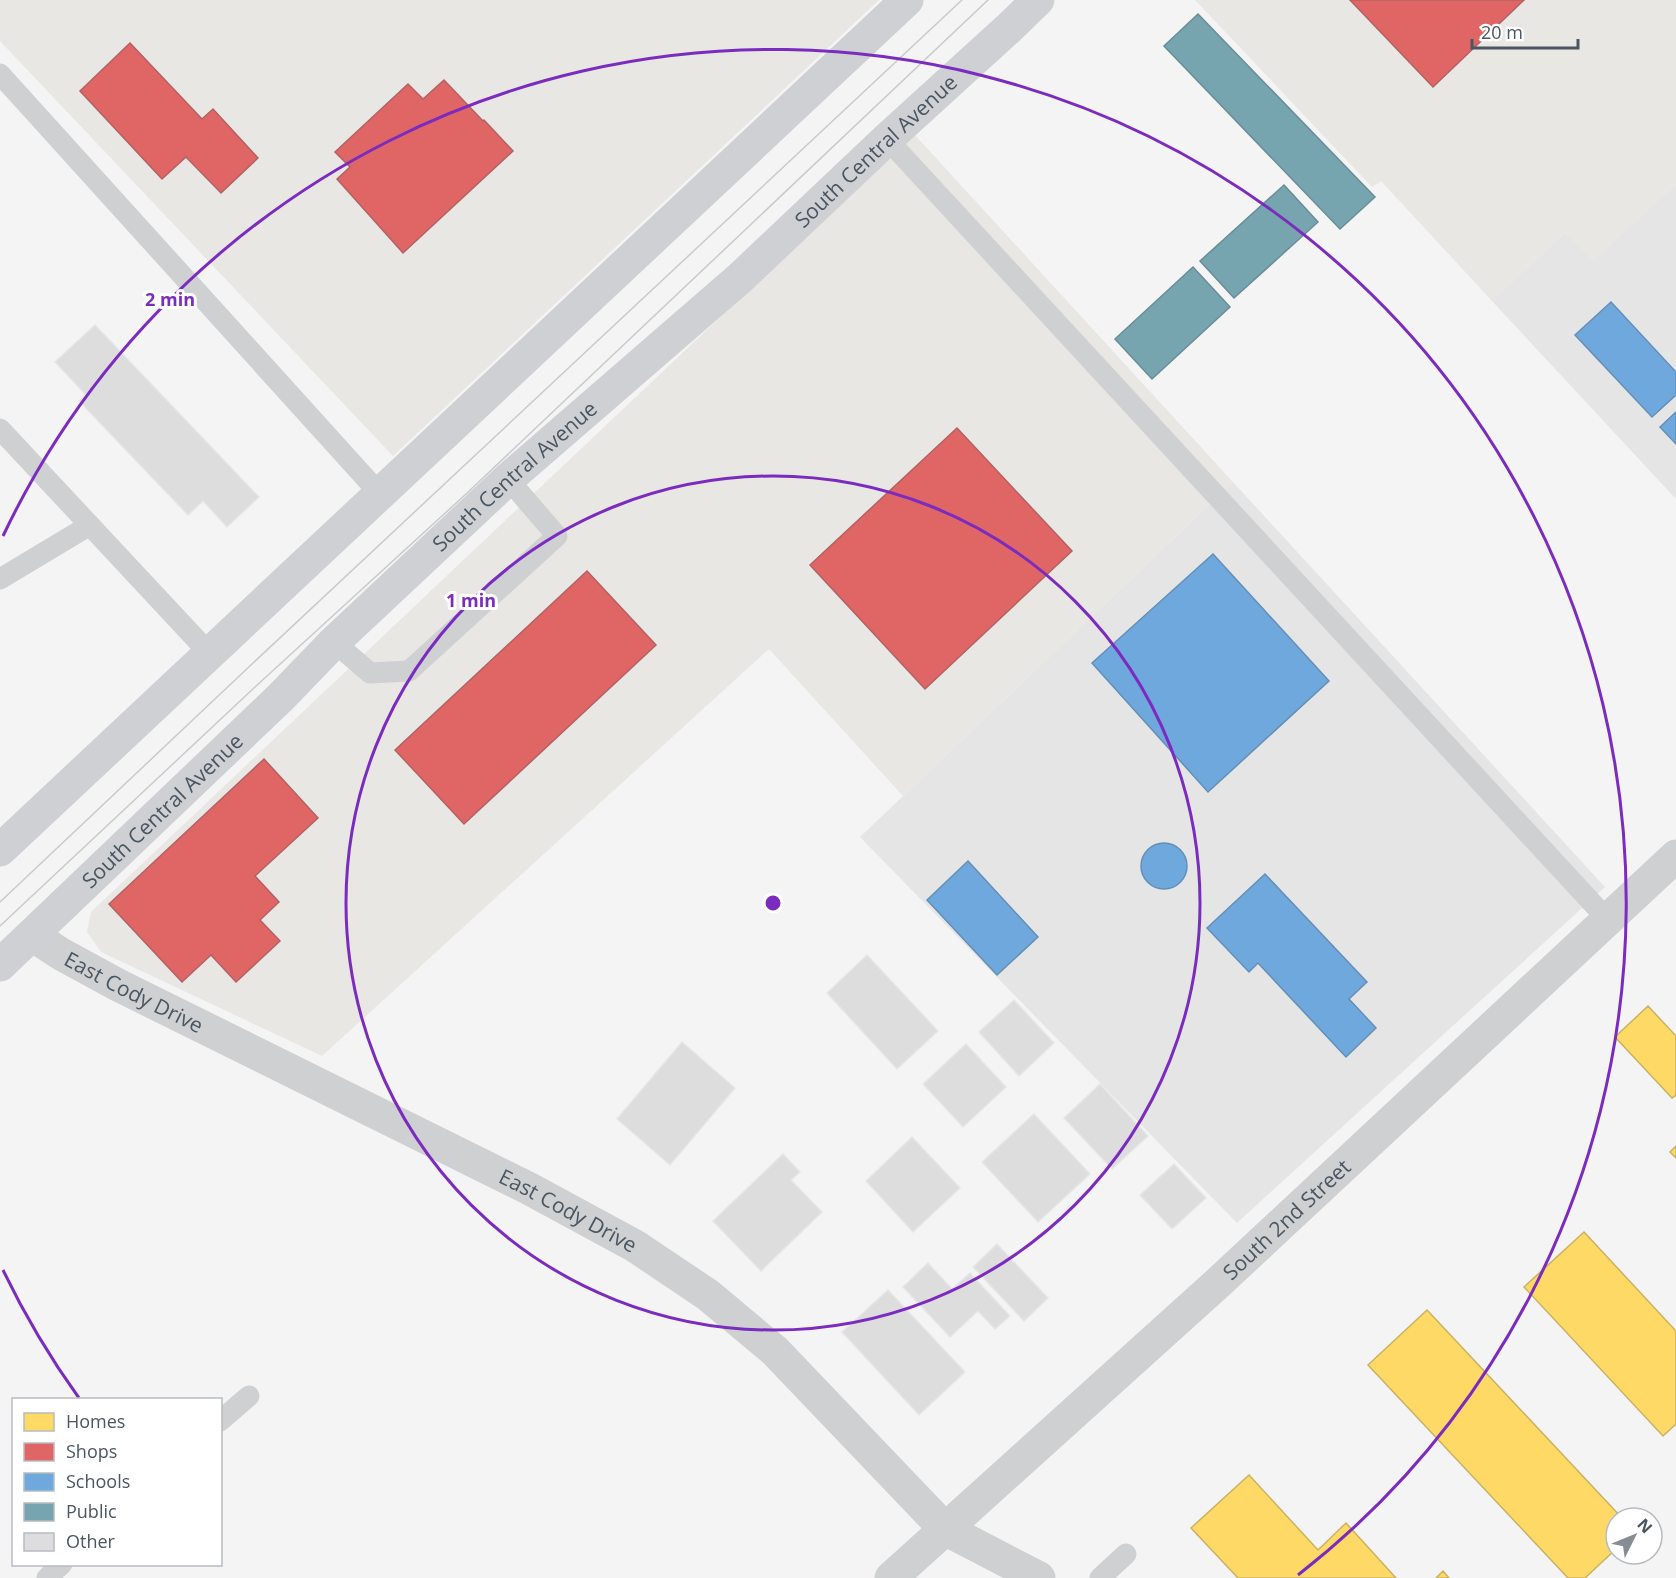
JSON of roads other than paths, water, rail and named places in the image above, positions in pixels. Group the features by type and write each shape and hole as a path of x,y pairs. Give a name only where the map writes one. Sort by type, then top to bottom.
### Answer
{"main road":[{"path":"0,850 907,0"},
{"name":"South Central Avenue","path":"0,965 280,697 334,642 508,479 740,278 886,139 1038,0"}],"street":[{"name":"South 2nd Street","path":"891,1578 1219,1282 1676,855"},
{"name":"East Cody Drive","path":"32,935 61,954 118,985 528,1188 635,1246 708,1295 775,1351 945,1529 1039,1578"}],"lane":[{"path":"0,74 380,494"},
{"path":"886,139 1608,920"},
{"path":"0,429 210,654"},
{"path":"334,642 370,672 409,671 557,536 508,479"},
{"path":"0,579 90,525"},
{"path":"222,1419 249,1396"},
{"path":"1100,1578 1126,1554"},
{"path":"47,1578 60,1566"}],"tram line":[{"path":"0,902 962,0"},
{"path":"0,926 255,687 466,494 988,0"}]}
